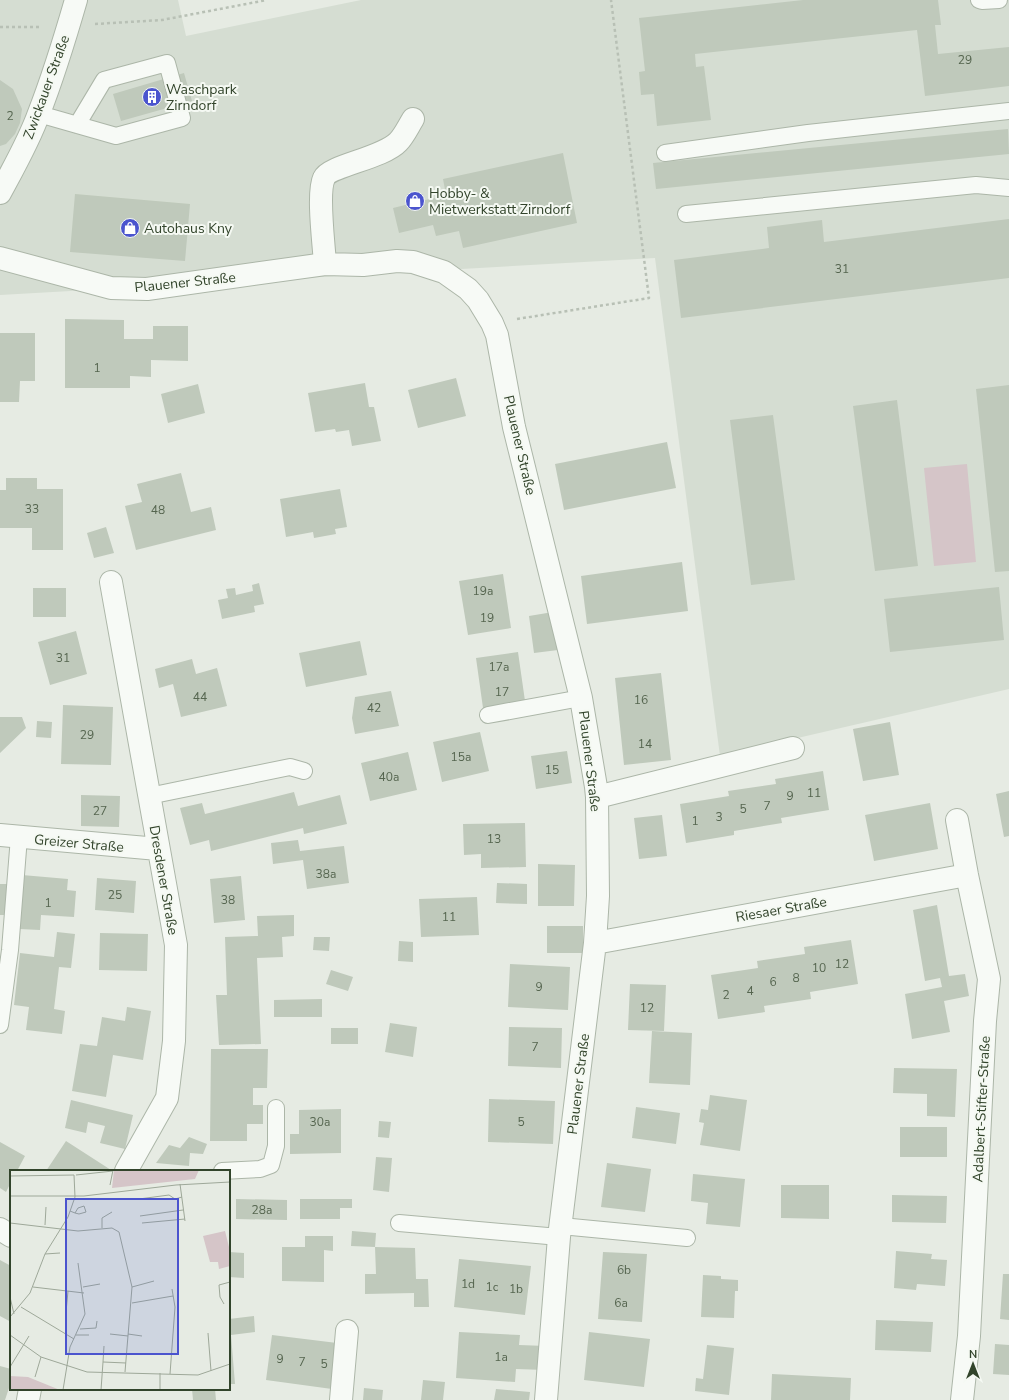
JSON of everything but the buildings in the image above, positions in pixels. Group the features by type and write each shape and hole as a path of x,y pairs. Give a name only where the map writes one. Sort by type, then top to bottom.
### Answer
{"street":[{"name":"Zwickauer Straße","path":"0,193 16,165 39,114 76,0"},
{"path":"325,264 321,189 324,176 335,169 367,159 398,143 413,119"},
{"name":"Plauener Straße","path":"0,258 111,288 147,289 325,264 362,265 397,261 413,262 444,272 468,289 478,300 492,323 497,335 514,427 581,698 597,797 598,896 595,943 560,1231 546,1400"},
{"name":"Dresdener Straße","path":"111,582 176,945 174,1042 167,1098 127,1170"},
{"path":"597,797 792,748"},
{"name":"Adalbert-Stifter-Straße","path":"957,820 989,979 985,1021 969,1336 962,1400"},
{"name":"Greizer Straße","path":"10,836 158,849"},
{"name":"Riesaer Straße","path":"595,943 967,875"},
{"path":"0,1229 10,1235"},
{"path":"341,1400 347,1332"},
{"path":"28,1400 30,1390"}],"lane":[{"path":"979,0 982,2 999,0"},
{"path":"39,114 77,125 116,136 182,118 167,63 104,80 77,125"},
{"path":"665,153 808,133 1009,111"},
{"path":"686,214 976,185 1009,188"},
{"path":"488,715 581,698"},
{"path":"149,796 290,766 304,771"},
{"path":"0,1025 10,950 10,836"},
{"path":"230,1171 260,1169 271,1166 276,1146 276,1108"},
{"path":"399,1223 687,1238"}],"path":[{"path":"0,27 68,26 162,20 267,0"},
{"path":"492,323 649,298 611,0"}],"shaded area":[{"path":"0,0 178,0 186,36 361,0 1009,0 1009,689 720,756 655,258 0,295"},
{"path":"967,464 976,562 934,566 924,468"}],"place":[{"name":"Waschpark Zirndorf","path":"152,97"},
{"name":"Hobby- & Mietwerkstatt Zirndorf","path":"415,201"},
{"name":"Autohaus Kny","path":"130,228"}]}
